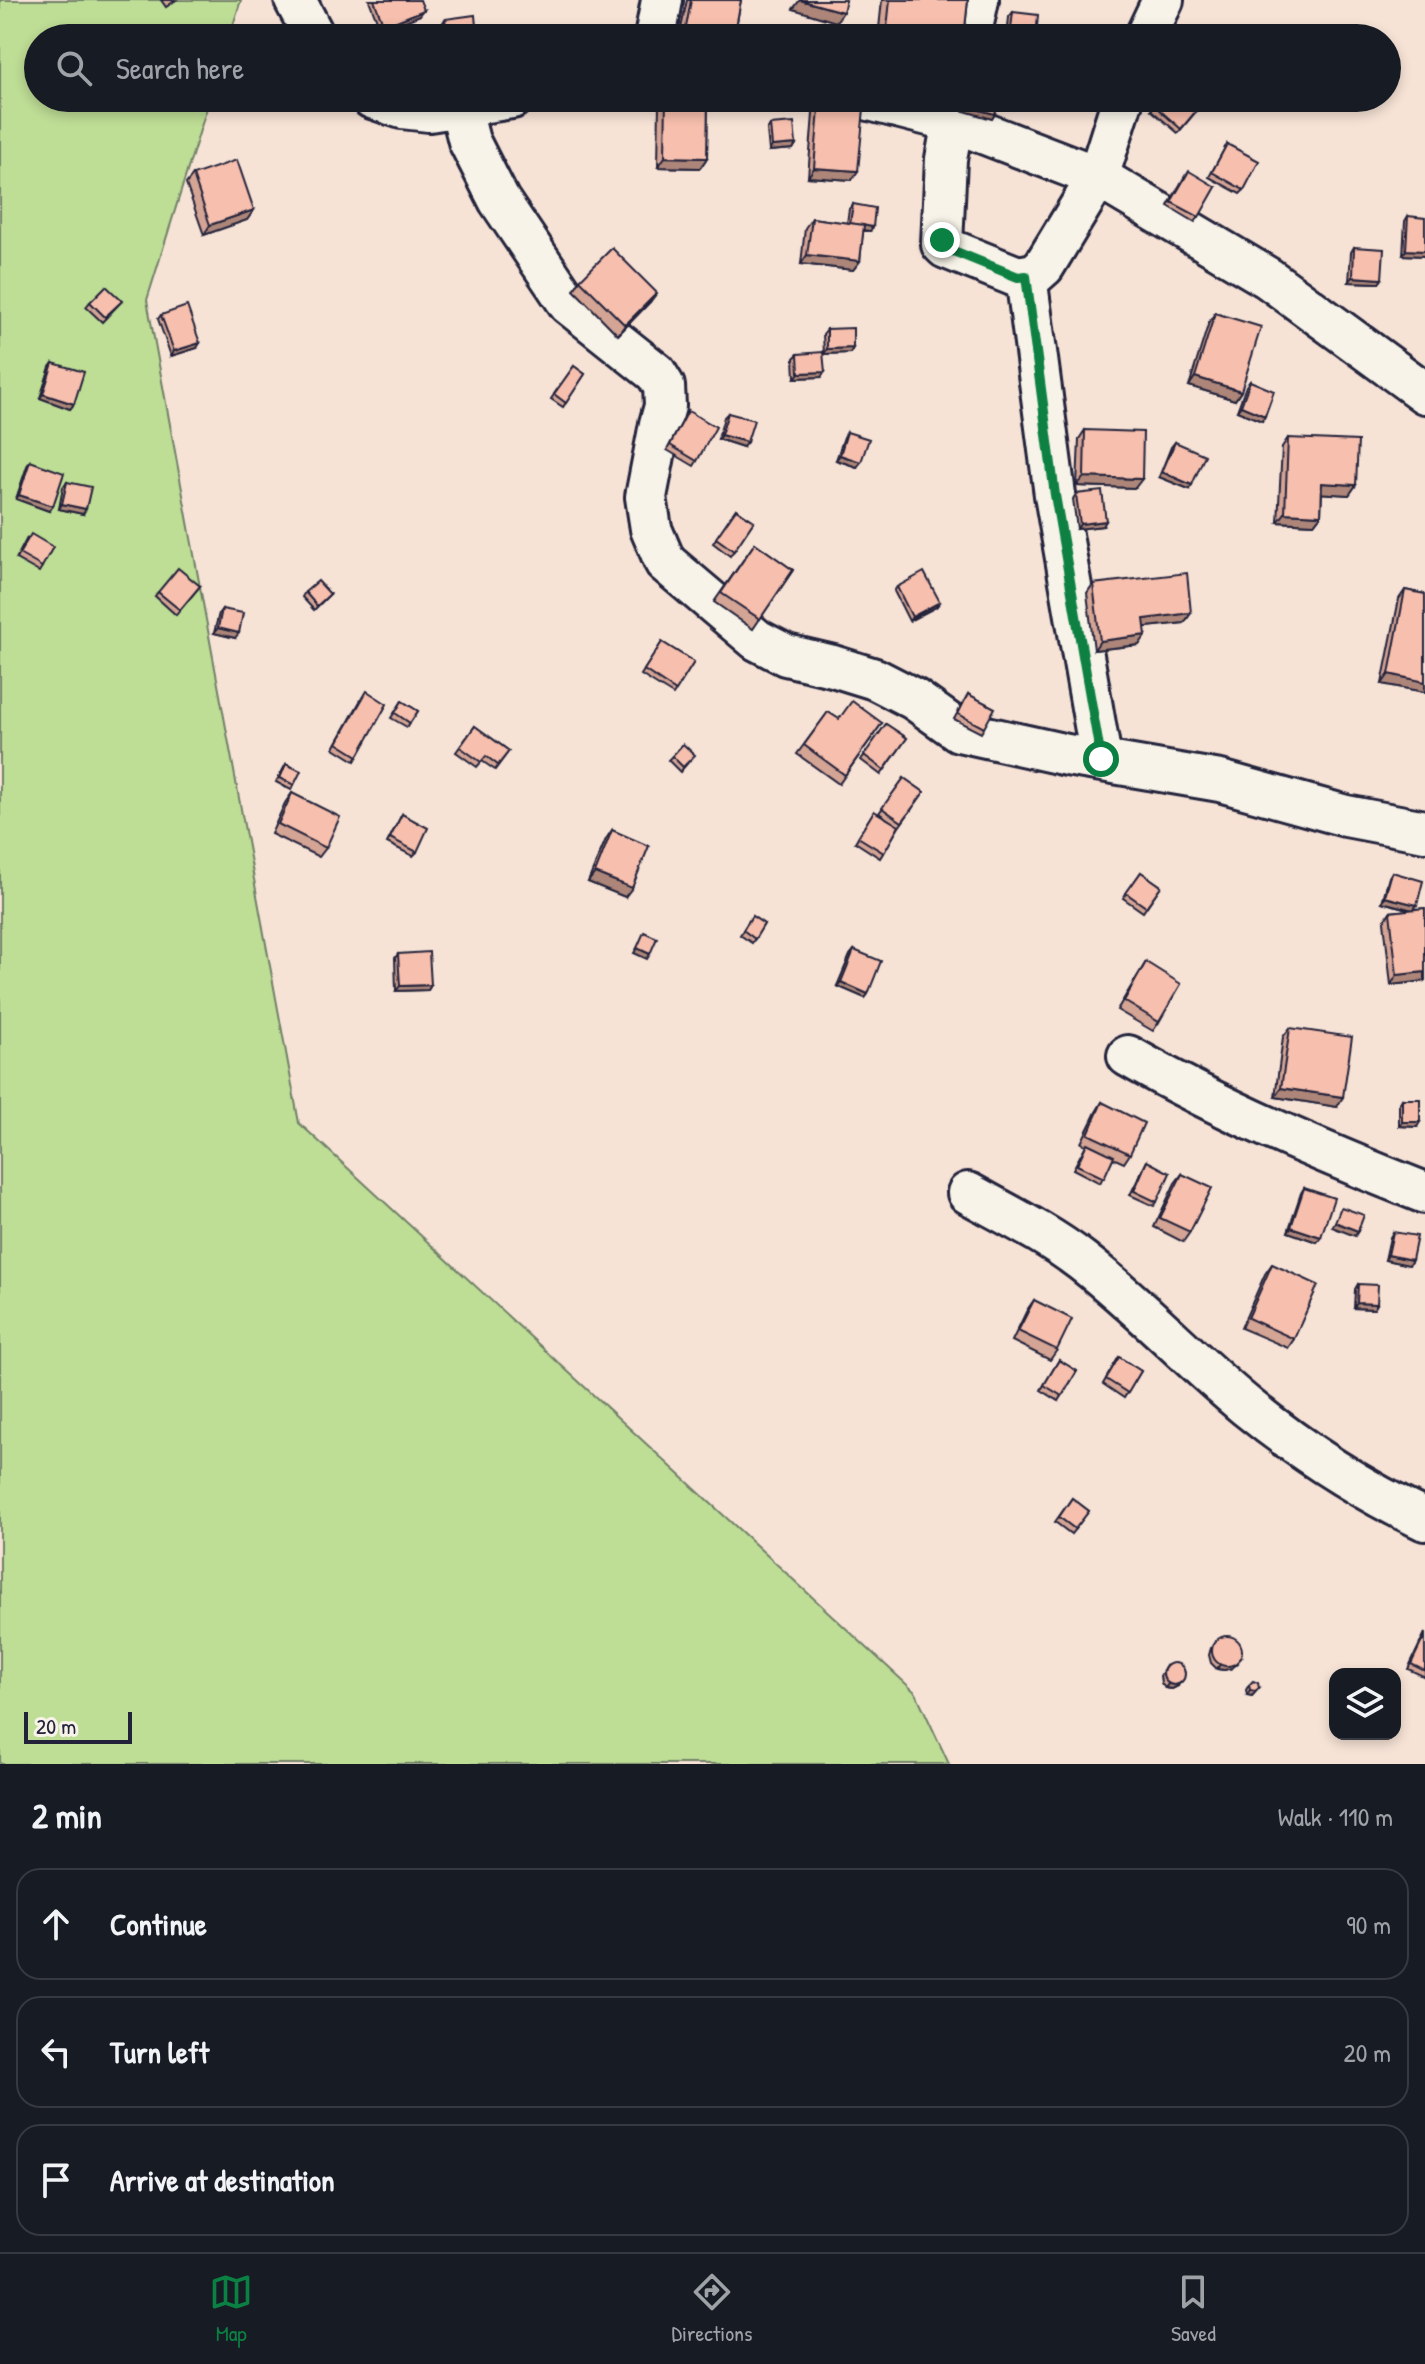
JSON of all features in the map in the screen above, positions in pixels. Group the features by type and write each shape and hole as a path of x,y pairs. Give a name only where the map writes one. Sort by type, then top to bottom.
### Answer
{"street":[{"path":"295,0 308,24"},
{"path":"658,24 662,0"},
{"path":"973,24 978,0"},
{"path":"1152,24 1163,0"},
{"path":"462,112 469,141 499,200 569,304 656,373 664,386 665,406 646,497 651,529 665,562 757,640 786,655 875,679 914,699 959,731 1067,755 1220,781 1346,816 1425,831"},
{"path":"954,112 946,159 942,244 1018,277 1035,274 1044,266 1098,177 1119,112"},
{"path":"960,112 1098,177 1268,278 1425,393"},
{"path":"1026,276 1055,495 1101,759"},
{"path":"1128,1056 1186,1089 1425,1193"},
{"path":"968,1193 1082,1261 1246,1406 1326,1464 1425,1520"}],"green space":[{"path":"0,0 241,0 233,24 24,24 24,112 206,112 147,300 299,1123 916,1693 949,1764 0,1764"}],"building":[{"path":"374,0 420,0 424,10 383,24"},
{"path":"691,0 741,0 737,24 687,24"},
{"path":"800,0 846,0 843,12"},
{"path":"890,0 968,0 965,24 887,24"},
{"path":"1013,12 1038,15 1037,24 1012,24"},
{"path":"475,15 476,24 446,24 445,19"},
{"path":"666,112 708,112 707,158 665,157"},
{"path":"819,112 864,112 858,171 814,168"},
{"path":"1162,112 1195,112 1181,129"},
{"path":"794,123 796,144 772,146 770,125"},
{"path":"1227,144 1259,161 1244,190 1212,172"},
{"path":"237,160 254,210 210,225 193,175"},
{"path":"1189,171 1216,187 1199,217 1171,202"},
{"path":"853,204 875,208 873,227 850,223"},
{"path":"1408,216 1425,218 1425,251 1406,250"},
{"path":"812,218 864,225 860,261 807,255"},
{"path":"1354,247 1384,249 1382,279 1353,277"},
{"path":"612,248 657,293 625,325 580,280"},
{"path":"106,286 122,301 105,317 90,302"},
{"path":"187,306 200,343 174,351 161,315"},
{"path":"1215,313 1261,327 1241,391 1195,377"},
{"path":"853,328 853,348 827,349 827,329"},
{"path":"823,352 825,372 799,373 798,354"},
{"path":"53,363 84,372 74,404 43,394"},
{"path":"574,366 585,374 566,403 554,394"},
{"path":"1250,381 1274,391 1265,416 1241,406"},
{"path":"688,411 716,427 697,461 670,445"},
{"path":"728,413 754,420 747,442 721,435"},
{"path":"1085,430 1143,432 1142,479 1084,477"},
{"path":"847,432 869,439 861,462 840,455"},
{"path":"1288,438 1358,441 1356,485 1322,483 1321,515 1285,513"},
{"path":"1175,442 1205,455 1192,485 1162,472"},
{"path":"30,461 64,473 53,506 19,495"},
{"path":"67,482 91,487 86,509 62,504"},
{"path":"1102,491 1106,521 1080,524 1076,494"},
{"path":"736,509 754,521 734,551 716,538"},
{"path":"31,534 53,547 42,567 19,554"},
{"path":"755,543 793,570 760,619 721,593"},
{"path":"178,568 200,586 180,610 158,592"},
{"path":"924,572 940,602 912,617 897,587"},
{"path":"1187,573 1191,613 1144,619 1146,635 1100,641 1093,584"},
{"path":"318,581 330,594 317,606 305,592"},
{"path":"1405,590 1425,594 1425,682 1389,674"},
{"path":"222,609 243,613 239,633 218,628"},
{"path":"662,642 694,662 676,691 644,670"},
{"path":"367,691 387,704 358,756 337,743"},
{"path":"968,694 995,708 984,728 958,714"},
{"path":"402,701 418,711 410,723 395,713"},
{"path":"852,701 882,723 845,775 804,745 828,712 839,719"},
{"path":"886,724 907,738 884,770 864,755"},
{"path":"475,726 509,751 498,765 486,756 481,762 460,747"},
{"path":"683,744 695,755 683,767 672,756"},
{"path":"286,764 301,771 294,785 280,778"},
{"path":"904,778 924,792 902,822 882,808"},
{"path":"292,793 340,817 326,848 278,824"},
{"path":"874,811 899,826 884,853 858,837"},
{"path":"402,814 428,828 417,852 390,838"},
{"path":"612,830 649,846 632,888 595,873"},
{"path":"1141,872 1161,886 1146,907 1126,893"},
{"path":"1392,872 1423,881 1417,905 1385,897"},
{"path":"1425,908 1425,972 1397,975 1390,912"},
{"path":"752,916 764,924 755,939 743,930"},
{"path":"644,932 657,938 650,954 637,948"},
{"path":"854,950 881,961 868,994 841,982"},
{"path":"429,952 431,985 400,986 398,954"},
{"path":"1146,962 1181,984 1159,1022 1124,1001"},
{"path":"1290,1028 1352,1037 1343,1097 1281,1088"},
{"path":"1402,1099 1420,1099 1420,1122 1402,1122"},
{"path":"1102,1102 1144,1123 1130,1154 1088,1134"},
{"path":"1087,1143 1114,1156 1104,1178 1077,1165"},
{"path":"1147,1161 1170,1173 1157,1202 1134,1191"},
{"path":"1182,1174 1212,1188 1190,1232 1160,1218"},
{"path":"1304,1188 1334,1198 1321,1237 1291,1227"},
{"path":"1341,1207 1364,1215 1358,1231 1335,1222"},
{"path":"1393,1232 1417,1236 1412,1260 1388,1255"},
{"path":"1272,1264 1318,1285 1294,1339 1248,1318"},
{"path":"1358,1284 1378,1285 1377,1304 1357,1303"},
{"path":"1034,1300 1072,1319 1057,1350 1018,1331"},
{"path":"1119,1357 1141,1371 1128,1393 1106,1379"},
{"path":"1059,1360 1077,1371 1062,1396 1044,1385"},
{"path":"1072,1498 1089,1511 1075,1529 1059,1517"},
{"path":"1425,1635 1425,1671 1411,1664"},
{"path":"1227,1636 1233,1637 1241,1645 1241,1657 1233,1665 1227,1666 1221,1665 1213,1657 1212,1651 1213,1645 1221,1637"},
{"path":"1174,1663 1185,1674 1174,1685 1163,1674"},
{"path":"1253,1681 1258,1683 1259,1688 1255,1691 1250,1690 1249,1685"}],"route":[{"path":"942,240 946,248 1018,277 1026,276 1055,495 1101,759"}]}
